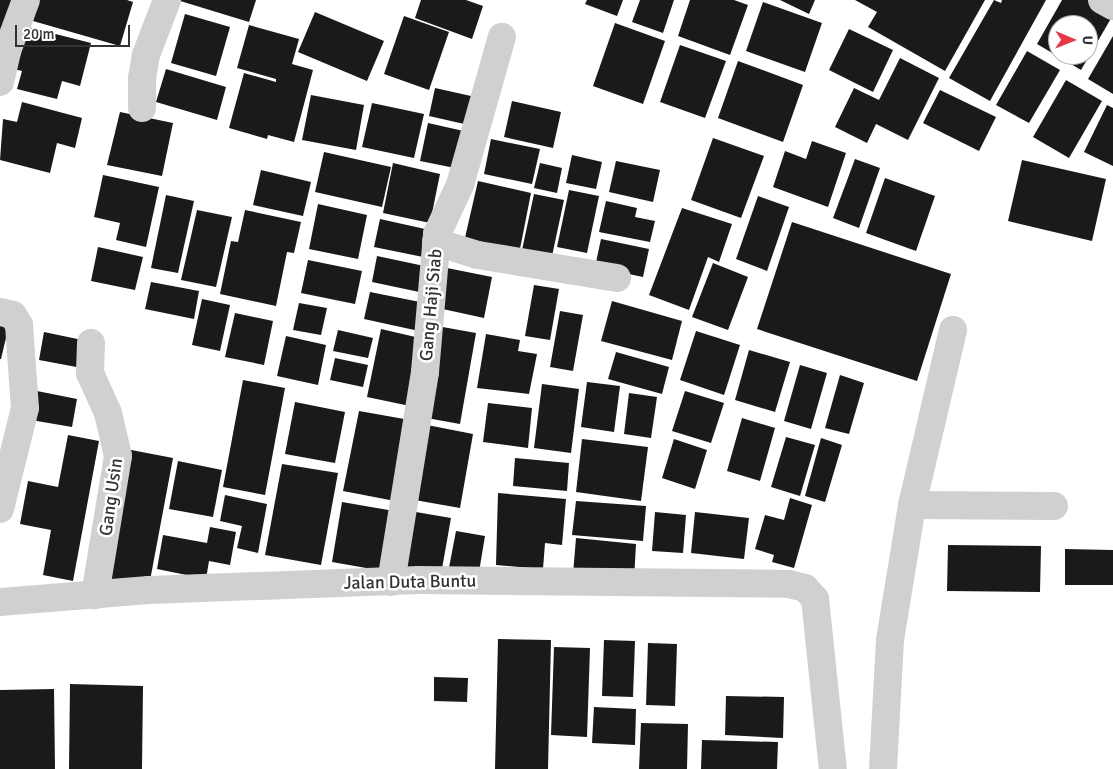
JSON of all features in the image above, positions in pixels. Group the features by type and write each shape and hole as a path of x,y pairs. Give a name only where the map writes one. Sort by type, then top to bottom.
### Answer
{"street":[{"path":"0,82 7,51 26,0"},
{"path":"142,108 142,79 146,55 167,0"},
{"path":"1102,0 1113,6"},
{"name":"Gang Haji Siab","path":"391,582 425,372 436,242 446,210 460,185 502,37"},
{"path":"436,242 478,255 617,278"},
{"path":"0,312 13,315 19,325 25,408 0,509"},
{"path":"883,769 890,640 912,505 953,330"},
{"name":"Gang Usin","path":"91,343 90,373 108,413 118,456 95,594"},
{"path":"912,505 1054,506"},
{"name":"Jalan Duta Buntu","path":"0,602 95,594 391,582 789,584 805,588 815,599 832,769"}],"building":[{"path":"0,0 17,0 0,39"},
{"path":"39,0 127,0 133,2 120,46 33,21"},
{"path":"177,0 256,0 249,22"},
{"path":"421,0 466,0 483,6 472,39 415,18"},
{"path":"587,0 623,0 617,16 585,4"},
{"path":"640,0 674,0 663,33 632,22"},
{"path":"690,0 734,0 748,5 730,55 678,36"},
{"path":"780,0 815,0 809,14"},
{"path":"855,0 985,0 945,71 868,27 877,12"},
{"path":"994,0 1001,3 1002,0 1046,0 990,101 949,78"},
{"path":"1062,0 1088,0 1113,15 1098,41 1098,15 1053,15"},
{"path":"763,2 822,23 805,72 746,51"},
{"path":"315,12 384,41 367,81 298,52"},
{"path":"185,14 230,27 216,76 171,63"},
{"path":"404,16 449,32 429,90 384,74"},
{"path":"615,23 665,41 643,104 593,86"},
{"path":"20,25 91,43 80,86 62,81 57,99 17,89 22,71 9,68"},
{"path":"249,25 299,39 292,64 313,70 294,142 268,135 267,139 229,128 244,73 276,82 276,79 237,68"},
{"path":"1048,25 1048,50 1037,44"},
{"path":"849,29 893,50 873,92 829,70"},
{"path":"1113,36 1113,94 1088,79 1096,65 1098,65"},
{"path":"680,45 726,61 705,118 660,102"},
{"path":"1027,51 1048,63 1048,65 1060,70 1029,123 996,105"},
{"path":"900,58 939,78 908,140 876,124 867,143 835,127 854,88 879,100"},
{"path":"738,61 803,85 783,142 718,118"},
{"path":"1073,65 1084,65 1081,70"},
{"path":"166,69 226,87 217,120 156,102"},
{"path":"1066,80 1102,101 1069,158 1033,137"},
{"path":"435,88 480,98 473,126 429,116"},
{"path":"940,90 996,117 979,151 923,123"},
{"path":"311,95 364,105 356,150 302,140"},
{"path":"512,101 561,112 553,148 504,137"},
{"path":"22,102 82,118 75,148 57,143 50,173 0,160 3,119 17,122"},
{"path":"372,103 424,114 414,158 362,147"},
{"path":"1107,105 1113,108 1113,166 1084,152"},
{"path":"120,112 173,123 162,176 107,165"},
{"path":"428,123 468,132 460,169 420,161"},
{"path":"713,138 764,156 741,218 691,200"},
{"path":"491,139 540,149 532,184 484,174"},
{"path":"812,141 846,153 828,207 773,187 785,151 806,159"},
{"path":"324,152 391,167 382,207 315,192"},
{"path":"572,155 602,162 596,189 566,183"},
{"path":"855,159 880,168 859,228 833,218"},
{"path":"1022,160 1106,179 1092,241 1008,221"},
{"path":"616,161 660,170 653,202 609,192"},
{"path":"393,163 440,174 430,223 383,213"},
{"path":"540,163 562,168 557,193 534,188"},
{"path":"261,170 311,182 303,216 253,205"},
{"path":"103,175 159,187 146,247 116,240 120,223 94,217"},
{"path":"885,178 935,196 916,251 866,233"},
{"path":"478,181 531,193 519,254 464,242"},
{"path":"569,190 599,196 587,253 557,247"},
{"path":"534,194 564,200 552,256 522,250"},
{"path":"166,195 194,201 178,273 151,268"},
{"path":"758,196 789,207 767,271 736,259"},
{"path":"606,201 637,208 635,217 655,221 650,242 599,232"},
{"path":"318,204 367,215 358,259 309,249"},
{"path":"682,208 732,224 719,262 708,257 689,310 649,295"},
{"path":"197,210 232,217 216,287 181,280"},
{"path":"245,210 301,222 294,253 287,252 276,306 220,294 231,241 238,242"},
{"path":"380,219 434,231 428,258 374,247"},
{"path":"792,222 951,274 917,381 757,329"},
{"path":"601,239 649,249 643,277 595,267"},
{"path":"98,247 143,257 135,290 91,281"},
{"path":"377,256 429,267 424,293 372,282"},
{"path":"308,260 362,271 355,304 301,293"},
{"path":"713,263 748,277 728,330 692,317"},
{"path":"447,268 492,277 484,318 438,308"},
{"path":"151,282 199,291 194,319 145,309"},
{"path":"534,285 559,289 550,340 525,336"},
{"path":"370,292 425,303 419,331 364,319"},
{"path":"202,299 230,305 220,351 192,345"},
{"path":"612,301 682,321 672,360 601,341"},
{"path":"299,303 327,308 321,335 293,330"},
{"path":"560,311 583,315 573,371 550,367"},
{"path":"235,313 273,321 264,365 225,357"},
{"path":"0,322 9,325 1,359 0,359"},
{"path":"437,326 476,333 460,424 421,417"},
{"path":"381,329 424,339 410,406 367,397"},
{"path":"338,330 373,338 368,358 333,351"},
{"path":"696,331 740,345 724,395 680,380"},
{"path":"44,332 87,341 82,368 39,360"},
{"path":"486,334 520,340 518,351 537,354 529,394 477,388"},
{"path":"286,336 326,345 318,385 277,376"},
{"path":"749,350 790,362 775,412 735,400"},
{"path":"616,352 669,367 662,394 608,379"},
{"path":"335,358 368,365 363,387 330,380"},
{"path":"800,365 827,373 811,429 784,421"},
{"path":"840,375 864,383 849,434 825,428"},
{"path":"243,380 285,388 265,495 223,487"},
{"path":"587,382 620,386 614,432 581,427"},
{"path":"542,384 579,389 571,453 534,448"},
{"path":"37,391 77,399 72,427 31,420"},
{"path":"685,391 724,403 711,443 672,431"},
{"path":"629,393 657,397 651,438 624,434"},
{"path":"295,402 345,412 335,463 285,454"},
{"path":"488,403 532,408 528,448 483,442"},
{"path":"359,411 410,420 395,501 343,491"},
{"path":"742,418 775,428 760,481 727,471"},
{"path":"422,424 473,434 460,508 409,499"},
{"path":"68,435 99,441 73,581 43,575 51,530 20,524 28,481 58,487"},
{"path":"786,437 815,445 800,496 771,487"},
{"path":"821,438 842,445 825,502 805,496"},
{"path":"582,439 648,447 641,501 576,492"},
{"path":"674,439 707,450 695,489 662,478"},
{"path":"126,449 173,458 149,586 102,577"},
{"path":"515,458 569,463 567,491 513,486"},
{"path":"178,461 222,470 213,517 169,509"},
{"path":"282,464 338,473 321,565 265,555"},
{"path":"498,493 566,499 562,545 545,543 543,569 496,565"},
{"path":"225,495 267,504 258,553 237,548 242,526 220,521"},
{"path":"790,498 812,505 794,568 772,562 774,555 755,549 765,515 784,520"},
{"path":"576,501 646,506 643,541 572,535"},
{"path":"342,502 400,512 389,572 332,562"},
{"path":"410,511 451,518 440,580 399,572"},
{"path":"655,512 686,515 683,553 652,551"},
{"path":"695,512 749,518 744,559 691,553"},
{"path":"210,527 236,532 230,565 209,561 206,579 157,569 163,535 207,543"},
{"path":"456,531 485,536 478,578 448,573"},
{"path":"576,538 636,544 634,580 573,574"},
{"path":"948,545 1041,546 1040,592 947,591"},
{"path":"1065,549 1113,550 1113,585 1065,585"},
{"path":"498,639 551,640 548,769 495,769"},
{"path":"604,640 635,641 633,697 602,696"},
{"path":"648,643 677,644 675,706 646,705"},
{"path":"554,647 590,648 587,737 551,735"},
{"path":"434,677 468,678 467,702 434,701"},
{"path":"70,684 143,686 142,769 69,769"},
{"path":"54,689 55,769 0,769 0,690"},
{"path":"726,696 784,697 783,738 725,735"},
{"path":"594,707 636,709 635,745 592,743"},
{"path":"641,723 688,724 687,769 639,769"},
{"path":"702,740 778,742 777,769 701,769"}]}
